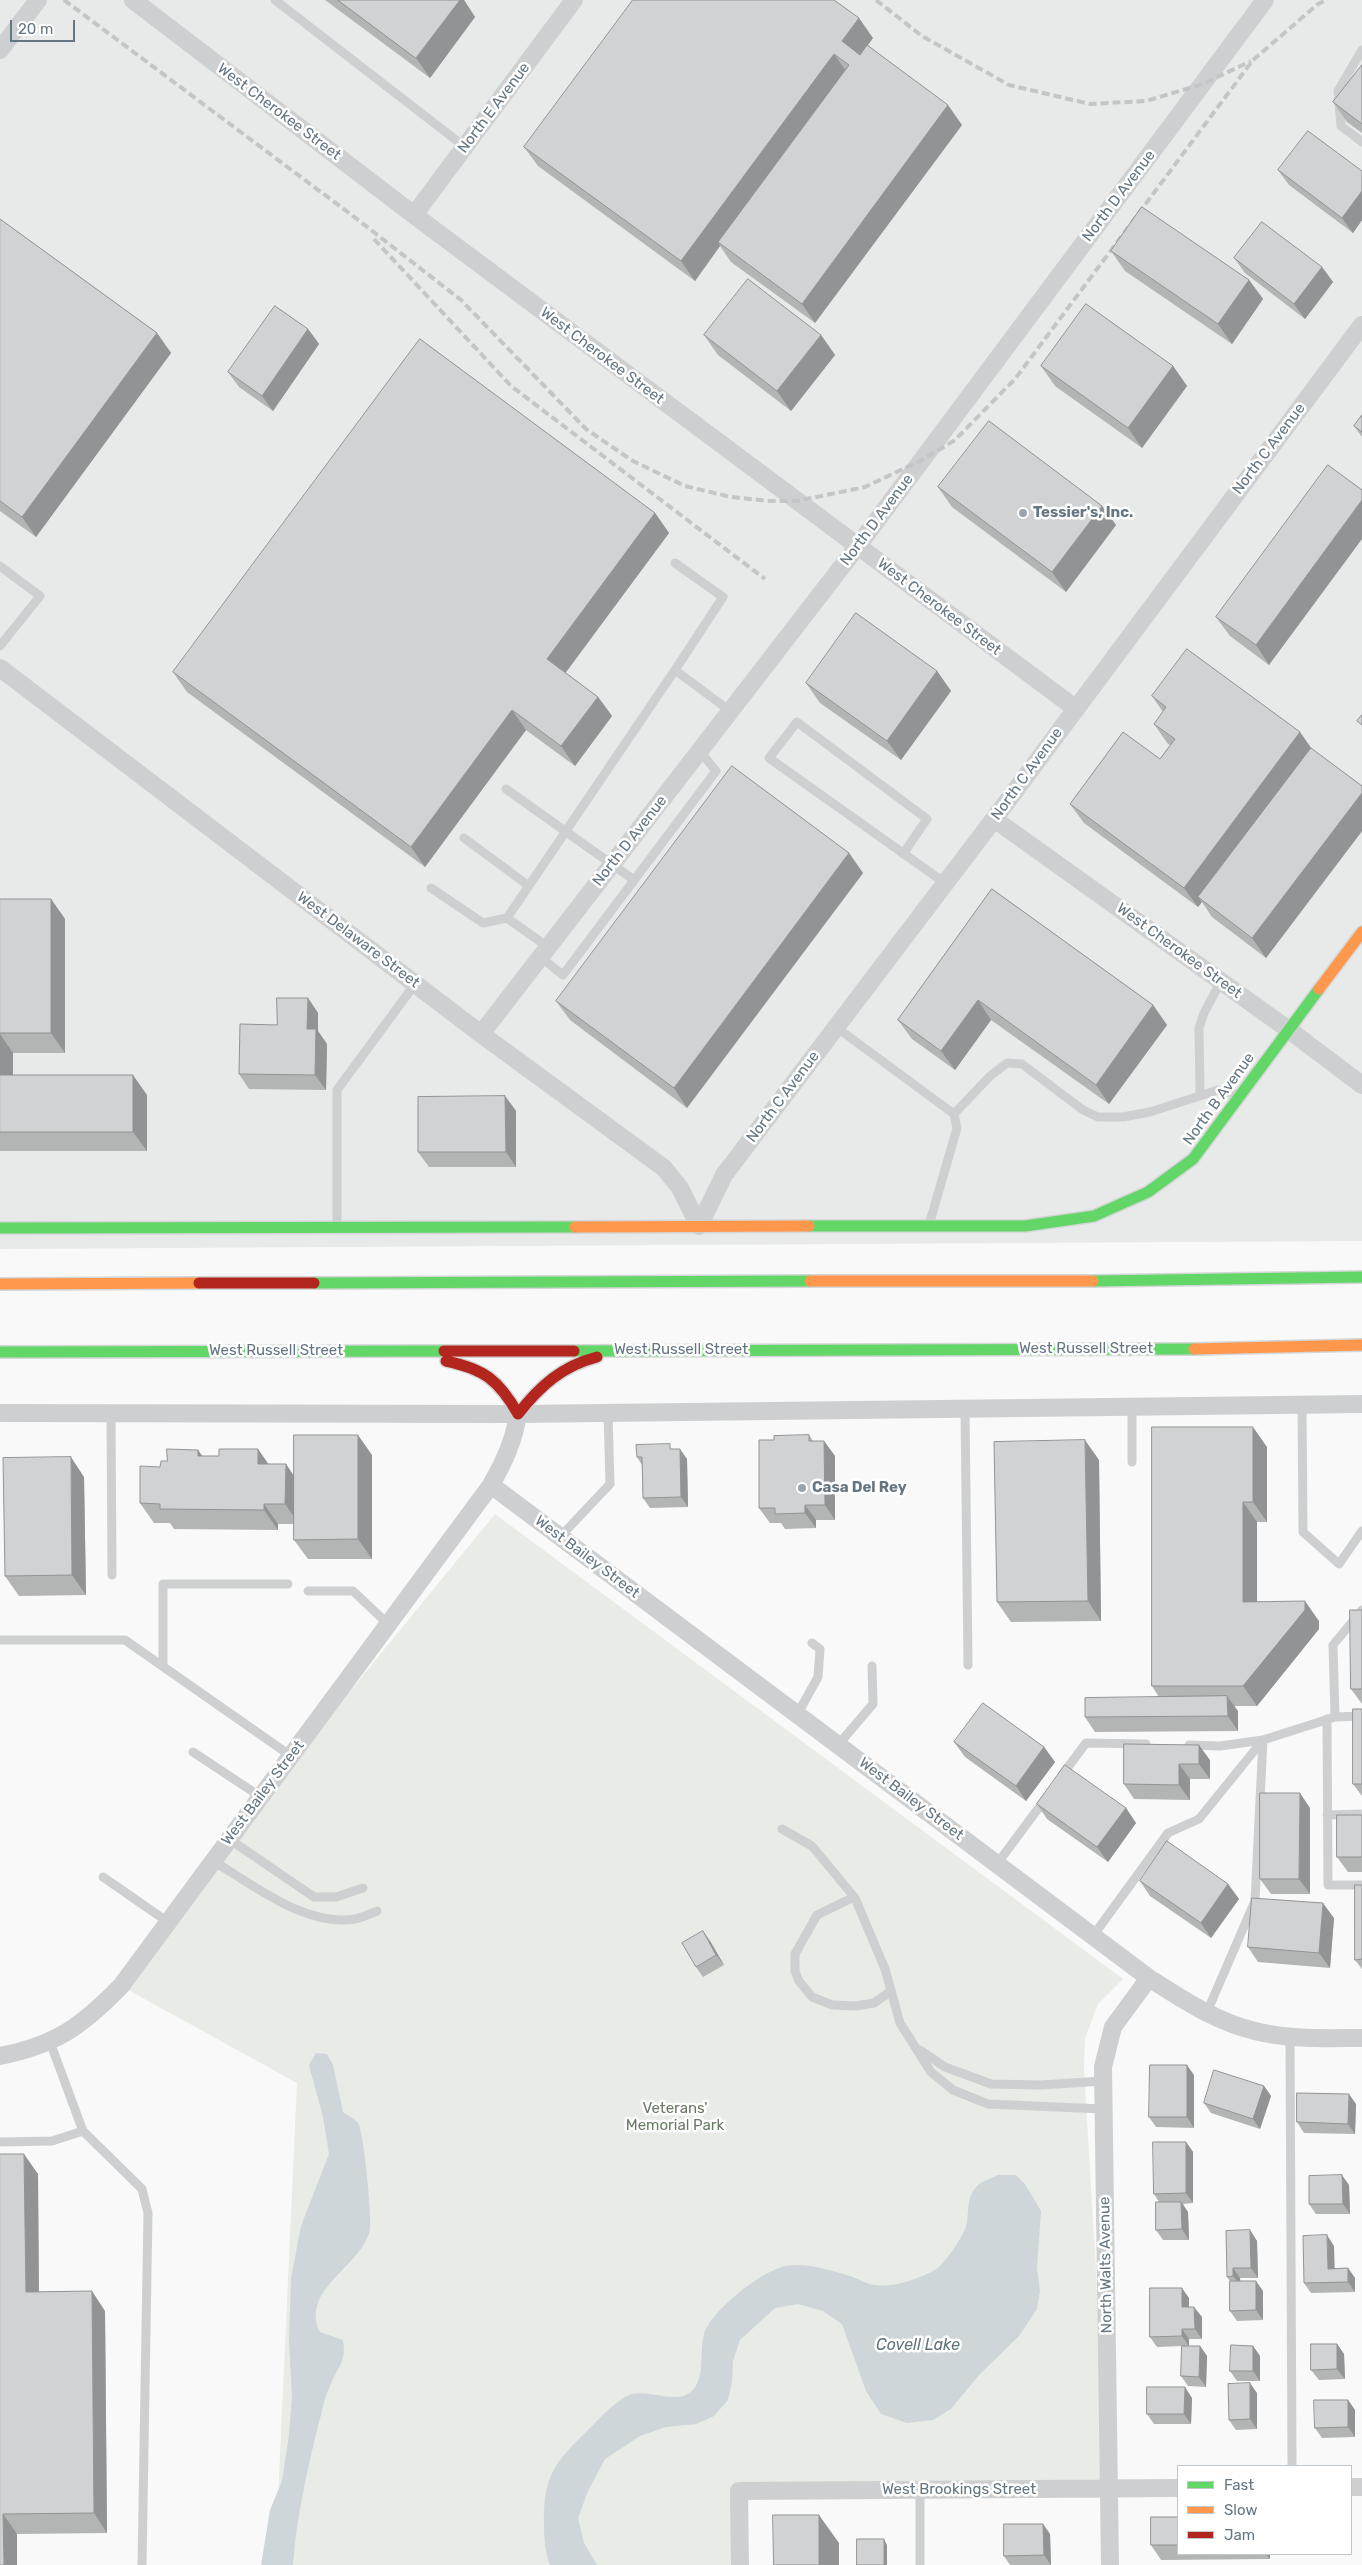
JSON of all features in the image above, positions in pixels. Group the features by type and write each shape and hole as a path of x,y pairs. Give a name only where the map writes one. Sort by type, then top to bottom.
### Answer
{"main road":[{"name":"North B Avenue","path":"929,1226 1025,1226 1094,1216 1148,1192 1193,1159 1362,932"},
{"path":"0,1228 929,1226"},
{"path":"0,1284 1265,1280 1362,1277"},
{"name":"West Russell Street","path":"0,1352 1221,1349 1362,1345"},
{"path":"346,1351 438,1360 480,1370 496,1379 508,1393 518,1414 536,1390 556,1373 594,1357 636,1350"}],"street":[{"path":"0,50 38,0"},
{"name":"West Cherokee Street","path":"132,0 414,215 1075,708"},
{"name":"North E Avenue","path":"414,215 574,0"},
{"name":"North D Avenue","path":"481,1034 858,547 1265,0"},
{"name":"North C Avenue","path":"699,1226 724,1174 994,819 1362,325"},
{"name":"West Delaware Street","path":"0,668 481,1034 664,1168 680,1188 699,1226"},
{"name":"West Cherokee Street","path":"994,819 1289,1030 1362,1085"},
{"path":"0,1413 518,1414 1362,1404"},
{"name":"West Bailey Street","path":"0,2056 26,2051 50,2042 91,2016 121,1986 491,1485 504,1462 515,1434 518,1414"},
{"name":"West Bailey Street","path":"491,1485 1149,1978 1207,2012 1255,2031 1290,2036 1362,2038"},
{"name":"North Walts Avenue","path":"1110,2565 1103,2081 1105,2052 1113,2027 1149,1978"},
{"name":"West Brookings Street","path":"740,2565 739,2491 1177,2488"}],"lane":[{"path":"275,0 465,147"},
{"path":"1362,50 1338,91 1341,126 1362,142"},
{"path":"432,888 483,924 507,918 723,597 675,563"},
{"path":"0,566 40,596 0,646"},
{"path":"675,670 730,711"},
{"path":"903,854 927,819 797,722 769,758 903,854 945,883"},
{"path":"507,918 544,952 563,975 716,771 700,751"},
{"path":"506,789 634,880"},
{"path":"464,838 529,886"},
{"path":"1200,1094 1199,1028 1204,1012 1221,981"},
{"path":"337,1227 337,1090 415,984"},
{"path":"836,1027 954,1114 956,1128 929,1226"},
{"path":"954,1114 990,1076 1007,1063 1022,1064 1083,1110 1098,1117 1123,1117 1150,1112 1200,1094 1218,1090 1240,1096"},
{"path":"1302,1405 1303,1532 1339,1564 1362,1531"},
{"path":"1132,1407 1132,1462"},
{"path":"965,1409 968,1665"},
{"path":"111,1413 112,1575"},
{"path":"560,1537 610,1484 608,1413"},
{"path":"163,1666 163,1584 288,1584"},
{"path":"308,1592 353,1591 388,1624"},
{"path":"1362,1610 1333,1646 1327,1815 1328,1885 1362,1885"},
{"path":"0,1640 125,1640 291,1756"},
{"path":"797,1714 818,1677 820,1649 812,1643"},
{"path":"838,1745 873,1704 872,1666"},
{"path":"1182,1745 1220,1746 1263,1740 1331,1718 1362,1716"},
{"path":"1093,1936 1168,1833 1199,1819 1263,1740"},
{"path":"1207,2012 1255,1901 1263,1740"},
{"path":"1056,1784 1086,1744 1153,1744"},
{"path":"193,1752 261,1797"},
{"path":"997,1864 1050,1792"},
{"path":"1327,1815 1362,1814"},
{"path":"782,1829 812,1846 854,1896 885,1970 900,2023 931,2072 953,2090 988,2104 1103,2109"},
{"path":"229,1839 314,1896 336,1897 363,1888"},
{"path":"213,1861 287,1904 320,1918 355,1919 377,1911"},
{"path":"103,1877 168,1922"},
{"path":"854,1896 817,1915 795,1954 795,1970 799,1981 812,1997 832,2004 855,2006 874,2003 891,1991"},
{"path":"1290,2036 1292,2465"},
{"path":"50,2042 82,2132 142,2189 148,2213 142,2565"},
{"path":"918,2049 945,2067 991,2084 1041,2085 1103,2081"},
{"path":"0,2142 52,2141 82,2132"},
{"path":"920,2490 920,2565"}],"shaded area":[{"path":"0,0 1362,0 1362,1241 0,1249"}],"green space":[{"name":"Veterans' Memorial Park","path":"495,1514 1123,1979 1098,2004 1085,2038 1084,2069 1109,2489 739,2491 740,2565 275,2565 297,2083 121,1986 229,1839"}],"water":[{"path":"316,2053 327,2054 333,2065 343,2112 358,2123 360,2129 367,2175 370,2229 365,2242 357,2254 325,2290 318,2303 316,2317 320,2332 343,2340 344,2354 326,2395 314,2443 299,2513 293,2565 261,2565 270,2510 282,2481 289,2435 292,2396 289,2341 291,2278 301,2226 329,2154 323,2117 309,2065"},
{"name":"Covell Lake","path":"998,2175 1016,2175 1025,2184 1041,2211 1037,2268 1040,2291 1037,2309 1019,2336 979,2375 951,2409 933,2420 907,2423 881,2414 866,2391 842,2324 823,2311 798,2304 775,2308 740,2340 733,2361 732,2382 728,2400 714,2416 696,2424 666,2427 640,2436 605,2459 588,2491 578,2518 584,2543 597,2565 550,2565 545,2540 544,2506 550,2479 562,2457 607,2412 627,2396 639,2393 678,2397 691,2392 699,2380 704,2334 709,2324 727,2303 751,2283 776,2269 786,2266 803,2265 820,2268 853,2277 865,2283 882,2286 906,2282 935,2270 943,2263 961,2238 966,2227 971,2195 974,2190 978,2185"}],"building":[{"path":"338,0 460,0 416,58"},
{"path":"633,0 834,0 859,18 842,41 860,55 867,45 948,105 802,304 718,242 849,65 834,54 681,261 524,147"},
{"path":"1362,65 1362,124 1333,102"},
{"path":"1308,131 1362,171 1362,191 1342,218 1278,170"},
{"path":"1142,207 1249,280 1218,324 1111,251"},
{"path":"0,219 157,333 22,517 0,501"},
{"path":"1262,222 1322,267 1294,304 1234,258"},
{"path":"748,279 821,335 777,391 704,335"},
{"path":"1086,304 1173,366 1128,428 1041,366"},
{"path":"275,306 308,329 262,396 228,372"},
{"path":"420,339 655,513 547,659 598,697 561,746 512,710 411,847 173,672"},
{"path":"1362,415 1362,432 1354,426"},
{"path":"989,421 1102,506 1052,572 938,487"},
{"path":"1328,465 1362,490 1362,500 1256,645 1216,617"},
{"path":"856,613 937,671 887,741 806,683"},
{"path":"1187,649 1300,732 1184,888 1070,804 1123,732 1160,759 1175,739 1154,724 1166,707 1152,696"},
{"path":"1362,715 1362,725 1357,721"},
{"path":"1311,748 1362,786 1362,793 1252,938 1198,897"},
{"path":"732,766 849,853 674,1088 556,1001"},
{"path":"992,889 1153,1005 1096,1085 978,1000 941,1051 898,1020"},
{"path":"0,899 51,899 51,1033 0,1033"},
{"path":"277,998 308,998 307,1029 316,1029 315,1075 239,1074 240,1024 277,1025"},
{"path":"0,1075 133,1075 133,1132 0,1132"},
{"path":"505,1096 506,1152 418,1152 418,1097"},
{"path":"1152,1427 1253,1427 1253,1502 1243,1502 1243,1602 1305,1601 1305,1610 1243,1686 1152,1686"},
{"path":"294,1435 358,1435 358,1539 294,1540"},
{"name":"Casa Del Rey","path":"809,1435 809,1441 824,1441 825,1505 805,1505 805,1513 775,1514 775,1508 759,1508 759,1440 774,1440 774,1436"},
{"path":"1085,1440 1088,1601 997,1602 994,1442"},
{"path":"670,1444 670,1449 680,1449 681,1497 643,1498 642,1457 637,1457 636,1445"},
{"path":"167,1449 198,1450 198,1456 219,1456 219,1449 258,1449 258,1464 286,1464 285,1504 264,1504 264,1510 160,1509 160,1504 140,1503 140,1466 160,1467 161,1461 167,1461"},
{"path":"71,1457 72,1575 5,1576 3,1458"},
{"path":"1350,1610 1362,1610 1362,1689 1351,1689"},
{"path":"1227,1696 1228,1716 1085,1717 1085,1698"},
{"path":"983,1703 1044,1747 1016,1786 954,1742"},
{"path":"1353,1709 1362,1709 1362,1784 1353,1784"},
{"path":"1124,1744 1199,1745 1199,1764 1179,1764 1179,1785 1124,1784"},
{"path":"1065,1765 1126,1808 1097,1847 1037,1804"},
{"path":"1260,1793 1300,1793 1299,1879 1260,1879"},
{"path":"1337,1815 1362,1815 1362,1857 1337,1857"},
{"path":"1167,1841 1228,1884 1201,1923 1140,1881"},
{"path":"1355,1885 1362,1885 1362,1959 1355,1960"},
{"path":"1252,1898 1323,1903 1319,1953 1248,1947"},
{"path":"703,1931 716,1955 696,1967 682,1943"},
{"path":"1150,2065 1187,2065 1187,2117 1149,2117"},
{"path":"1214,2070 1264,2086 1253,2119 1204,2103"},
{"path":"1297,2093 1349,2094 1348,2124 1297,2122"},
{"path":"1153,2142 1186,2142 1186,2193 1154,2194"},
{"path":"0,2154 24,2154 26,2292 92,2291 94,2513 3,2514 4,2565 0,2565"},
{"path":"1342,2175 1343,2204 1309,2204 1309,2176"},
{"path":"1156,2202 1181,2202 1182,2229 1156,2230"},
{"path":"1250,2230 1251,2268 1233,2268 1233,2276 1227,2277 1226,2231"},
{"path":"1327,2235 1328,2269 1348,2268 1348,2282 1304,2283 1303,2236"},
{"path":"1230,2281 1256,2281 1256,2310 1230,2311"},
{"path":"1150,2288 1182,2288 1182,2307 1194,2307 1195,2329 1182,2329 1182,2336 1150,2337"},
{"path":"1311,2344 1337,2344 1337,2369 1311,2370"},
{"path":"1231,2345 1253,2346 1253,2371 1230,2371"},
{"path":"1182,2346 1200,2346 1199,2377 1181,2376"},
{"path":"1250,2383 1250,2419 1229,2420 1228,2384"},
{"path":"1147,2387 1185,2387 1184,2414 1147,2414"},
{"path":"1314,2400 1348,2400 1348,2427 1315,2428"},
{"path":"773,2515 819,2515 819,2565 774,2565"},
{"path":"1151,2517 1177,2517 1177,2545 1151,2545"},
{"path":"1004,2524 1043,2524 1044,2555 1004,2556"},
{"path":"857,2539 884,2539 884,2565 857,2565"}],"railway":[{"path":"64,0 353,216 461,300 586,429 633,461 685,486 731,497 769,501 797,501 865,487 922,460 955,440 1015,379 1253,60 1318,4 1327,0"},
{"path":"876,0 922,36 1009,85 1090,104 1146,101 1203,84 1251,61"},
{"path":"374,239 511,386 765,579"}],"traffic: fast":[{"path":"809,1226 1025,1226 1094,1216 1148,1192 1193,1159 1319,989"},
{"path":"0,1228 575,1227"},
{"path":"1093,1281 1362,1277"},
{"path":"314,1283 810,1281"},
{"path":"574,1351 1194,1349"},
{"path":"0,1352 444,1351"}],"traffic: slow":[{"path":"1319,989 1362,932"},
{"path":"575,1227 809,1226"},
{"path":"810,1281 1093,1281"},
{"path":"0,1284 199,1283"},
{"path":"1194,1349 1362,1345"}],"traffic: jam":[{"path":"199,1283 314,1283"},
{"path":"444,1351 574,1351"},
{"path":"446,1361 471,1368 489,1378 504,1392 518,1414 543,1386 553,1378 573,1366 597,1357"}],"place":[{"name":"Tessier's, Inc.","path":"1023,513"},
{"name":"Casa Del Rey","path":"802,1488"}]}
